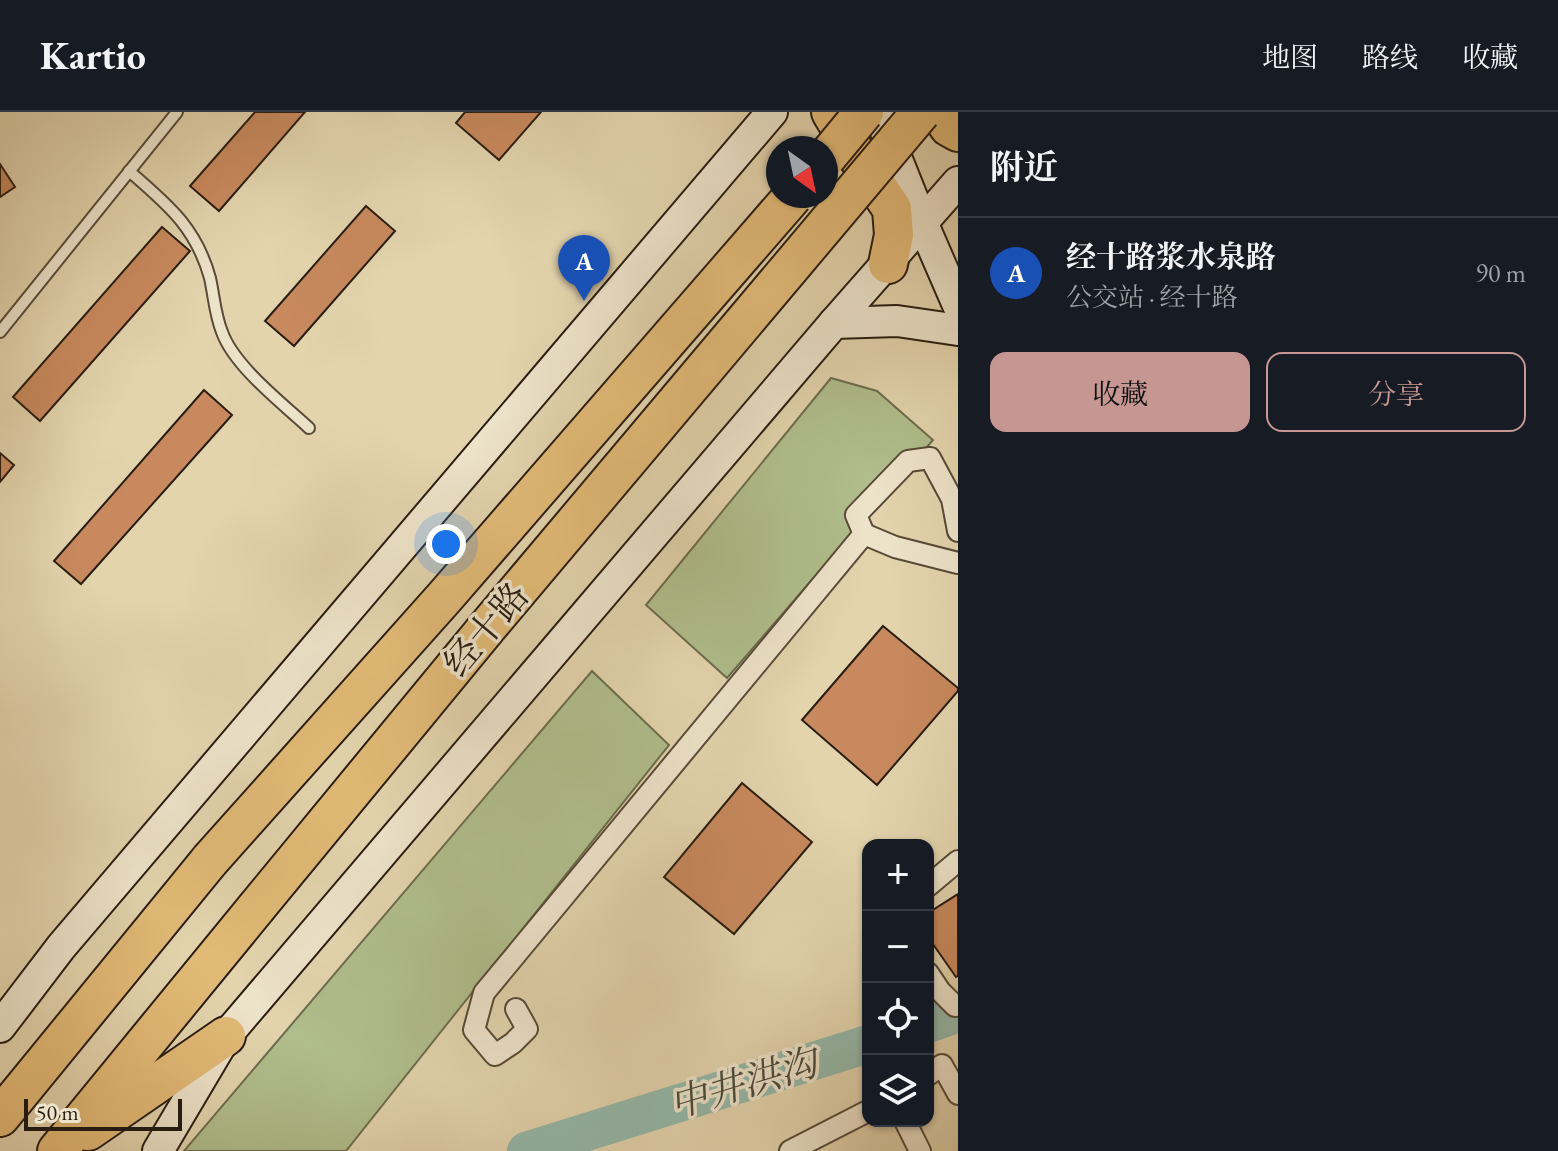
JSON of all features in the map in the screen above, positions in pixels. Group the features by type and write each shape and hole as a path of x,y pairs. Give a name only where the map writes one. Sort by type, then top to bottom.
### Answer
{"highway":[{"path":"831,112 892,209 894,235 888,264"},
{"path":"838,143 864,112"},
{"name":"经十路","path":"58,1151 499,613 921,112"},
{"path":"939,112 949,127 958,132"},
{"name":"经十路","path":"0,1117 210,860 443,599 783,208"},
{"path":"58,1151 226,1036"}],"main road":[{"path":"0,1027 71,935 772,112"},
{"path":"878,112 958,305"},
{"name":"经十路","path":"158,1151 226,1036 958,182"},
{"path":"834,323 897,321 958,330"}],"street":[{"path":"958,531 952,499 930,458 908,461 856,515 864,534 895,547 958,563"},
{"path":"516,1009 527,1029 495,1055 474,1030 484,993 864,534"},
{"path":"934,881 958,861"},
{"path":"934,980 955,1006 958,1005"},
{"path":"934,1071 942,1065 958,1094"},
{"path":"790,1151 862,1114"},
{"path":"908,1127 920,1151"}],"lane":[{"path":"0,332 177,112"},
{"path":"129,171 175,212 189,230 209,274 222,334 244,367 309,428"}],"green space":[{"path":"831,378 877,391 933,440 727,678 646,605"},
{"path":"592,671 669,745 346,1151 184,1151"}],"building":[{"path":"255,112 305,112 219,211 190,186"},
{"path":"465,112 541,112 499,160 456,123"},
{"path":"0,164 15,187 0,197"},
{"path":"366,206 395,231 294,346 265,321"},
{"path":"162,227 190,251 40,421 13,397"},
{"path":"204,390 232,415 81,584 54,561"},
{"path":"0,453 14,465 0,482"},
{"path":"883,626 958,691 877,785 802,720"},
{"path":"742,783 812,842 734,934 664,877"},
{"path":"958,894 956,977 934,946 934,909"}],"waterway":[{"name":"中井洪沟","path":"934,1022 948,1017"},
{"name":"中井洪沟","path":"526,1151 862,1046"}],"place":[{"name":"经十路浆水泉路","path":"584,301"}]}
